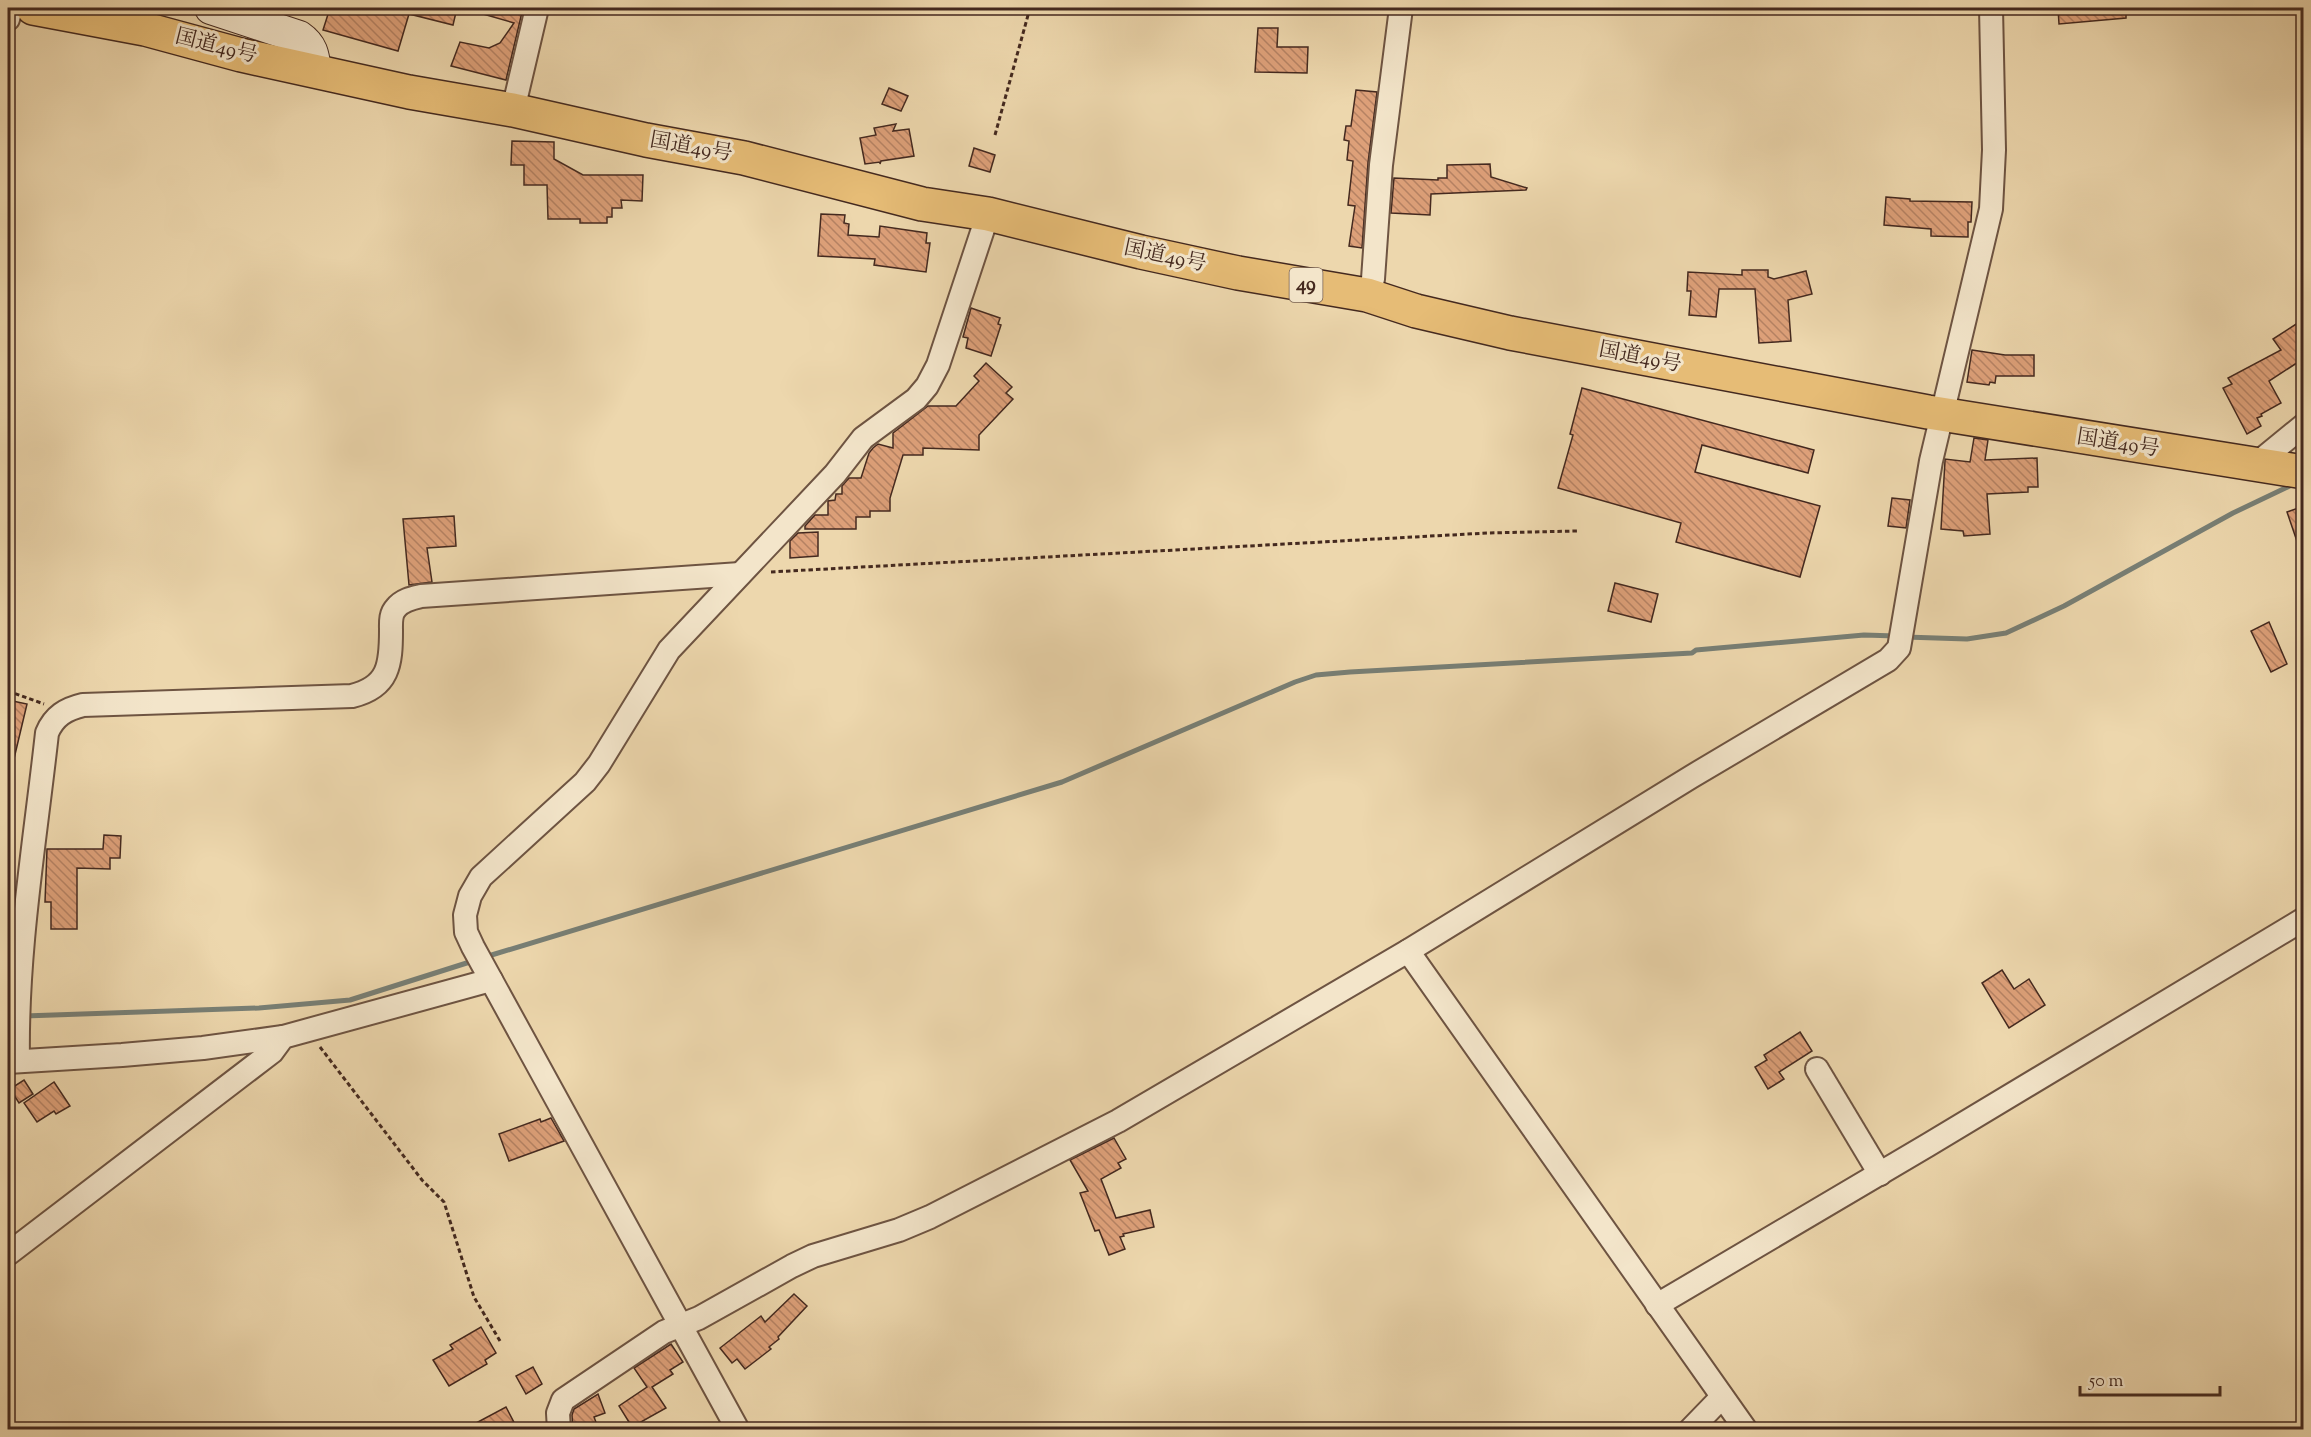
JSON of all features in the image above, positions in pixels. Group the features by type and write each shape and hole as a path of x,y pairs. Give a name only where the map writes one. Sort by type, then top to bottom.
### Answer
{"highway":[{"name":"国道49号","path":"33,8 145,29 242,55 409,92 513,110 646,140 744,158 922,204 987,214 1238,273 1367,296 1416,311 1510,333 1800,389 2304,472"}],"main road":[{"path":"211,8 299,37 309,44 315,70"}],"street":[{"path":"8,19 11,8"},
{"path":"513,110 537,8"},
{"path":"1367,296 1373,279 1381,165 1401,8"},
{"path":"559,1430 560,1407 563,1400 573,1391 664,1332 699,1318 813,1256 899,1230 930,1217 1118,1121 1408,951 1691,777 1888,660 1899,648 1931,461 1991,209 1994,150 1991,8"},
{"path":"738,1430 682,1324 473,947 465,925 467,906 474,887 490,867 585,782 599,764 669,650 835,474 863,438 916,399 927,386 938,365 987,214"},
{"path":"2255,465 2304,425"},
{"path":"491,980 283,1037 203,1048 13,1062 47,734 56,718 72,708 84,705 362,694 373,688 387,671 391,654 393,611 403,602 421,596 740,574"},
{"path":"1657,1305 2304,919"},
{"path":"1408,951 1746,1430"},
{"path":"8,1254 272,1052 283,1037"},
{"path":"1817,1069 1880,1174"},
{"path":"1690,1430 1722,1397"}],"path":[{"path":"995,135 1030,8"},
{"path":"740,574 1476,534 1578,531"},
{"path":"8,691 51,706 60,714"},
{"path":"308,1031 422,1180 444,1202 474,1297 500,1341"}],"building":[{"path":"330,8 457,8 453,25 409,14 398,51 323,30"},
{"path":"477,8 523,8 506,80 451,66 460,42 489,48 500,43 514,23 476,12"},
{"path":"2058,8 2126,8 2126,18 2059,24"},
{"path":"1258,28 1278,28 1277,47 1308,47 1307,73 1255,72"},
{"path":"889,88 908,96 901,111 882,104"},
{"path":"1356,90 1377,92 1368,163 1362,248 1349,246 1355,206 1348,205 1353,161 1347,160 1349,141 1344,140 1346,126 1351,126"},
{"path":"896,124 893,131 909,129 914,156 881,161 880,164 880,162 865,164 860,138 876,135 874,128"},
{"path":"512,141 554,142 554,159 583,175 643,175 642,201 621,200 622,208 612,208 612,217 607,217 607,223 580,223 580,219 548,219 547,185 524,185 524,165 511,165"},
{"path":"974,148 995,155 990,172 969,166"},
{"path":"1490,164 1491,177 1527,188 1526,190 1431,194 1430,215 1391,213 1394,178 1438,180 1438,178 1447,178 1447,165"},
{"path":"1886,197 1910,199 1910,201 1972,202 1968,237 1931,236 1931,229 1884,225"},
{"path":"821,214 845,215 844,223 849,224 848,235 879,237 880,226 927,233 926,243 930,243 926,272 874,265 875,259 818,256"},
{"path":"1742,270 1768,270 1768,277 1774,279 1806,271 1812,294 1788,300 1791,341 1759,343 1755,289 1719,289 1716,317 1689,315 1691,291 1687,291 1688,272 1742,275"},
{"path":"971,308 1000,318 998,324 1001,325 991,356 966,348 968,338 963,337"},
{"path":"2304,319 2303,359 2269,381 2281,403 2261,414 2262,416 2257,418 2261,426 2247,434 2223,388 2232,384 2228,378 2281,350 2273,339"},
{"path":"1972,350 2005,355 2034,355 2034,376 1996,376 1995,383 1990,382 1989,385 1967,382"},
{"path":"986,363 1012,387 1006,393 1013,399 979,435 979,450 923,448 923,455 903,455 890,498 890,511 870,511 870,517 856,517 856,529 805,529 815,515 828,515 828,501 835,500 836,494 842,494 842,486 849,478 861,478 869,453 873,448 878,444 893,448 893,433 928,406 956,406 979,381 974,376"},
{"path":"1582,388 1814,450 1808,473 1702,445 1695,472 1820,506 1800,577 1676,542 1681,523 1558,488 1573,435 1570,434"},
{"path":"1974,438 1988,440 1985,460 2037,458 2038,487 2028,487 2028,492 1987,494 1990,534 1964,536 1963,531 1941,529 1945,459 1970,462"},
{"path":"1892,498 1910,500 1906,528 1888,526"},
{"path":"2304,506 2304,552 2301,553 2287,512"},
{"path":"454,516 456,546 427,548 432,582 409,585 403,519"},
{"path":"818,532 818,556 790,558 790,541 798,533"},
{"path":"1615,583 1658,594 1651,622 1608,611"},
{"path":"2269,622 2287,664 2271,672 2251,631"},
{"path":"8,700 27,704 13,763 8,763"},
{"path":"104,835 121,836 120,858 110,858 110,869 77,868 77,929 51,929 51,902 45,902 47,849 103,849"},
{"path":"2002,970 2014,989 2029,979 2045,1005 2009,1028 1982,983"},
{"path":"1800,1032 1812,1051 1779,1072 1784,1079 1768,1089 1755,1067 1767,1060 1764,1055"},
{"path":"24,1080 33,1094 19,1103 10,1089"},
{"path":"54,1082 70,1106 56,1114 54,1111 37,1122 24,1103"},
{"path":"551,1118 564,1141 509,1161 499,1134 540,1119 541,1122"},
{"path":"1114,1138 1126,1159 1118,1163 1121,1168 1101,1179 1116,1218 1150,1210 1154,1227 1123,1234 1124,1236 1120,1237 1125,1249 1109,1255 1099,1230 1095,1231 1080,1193 1088,1191 1070,1160"},
{"path":"794,1294 807,1306 778,1337 779,1339 769,1347 771,1349 745,1369 737,1359 732,1363 720,1348 761,1316 765,1322"},
{"path":"481,1327 496,1353 485,1360 487,1364 449,1386 433,1360 453,1349 450,1345"},
{"path":"671,1344 683,1362 670,1370 673,1374 652,1387 666,1408 632,1427 619,1406 647,1387 634,1368"},
{"path":"533,1367 542,1384 526,1394 516,1376"},
{"path":"598,1394 605,1413 594,1417 599,1430 573,1430 574,1409"},
{"path":"506,1407 518,1430 463,1430"}],"waterway":[{"path":"1905,637 1967,639 2006,633 2064,606 2233,513 2296,483"},
{"path":"485,957 1062,782 1316,675 1692,653 1696,650 1864,635 1896,636"},
{"path":"24,1016 259,1008 350,1000 473,961"}]}
